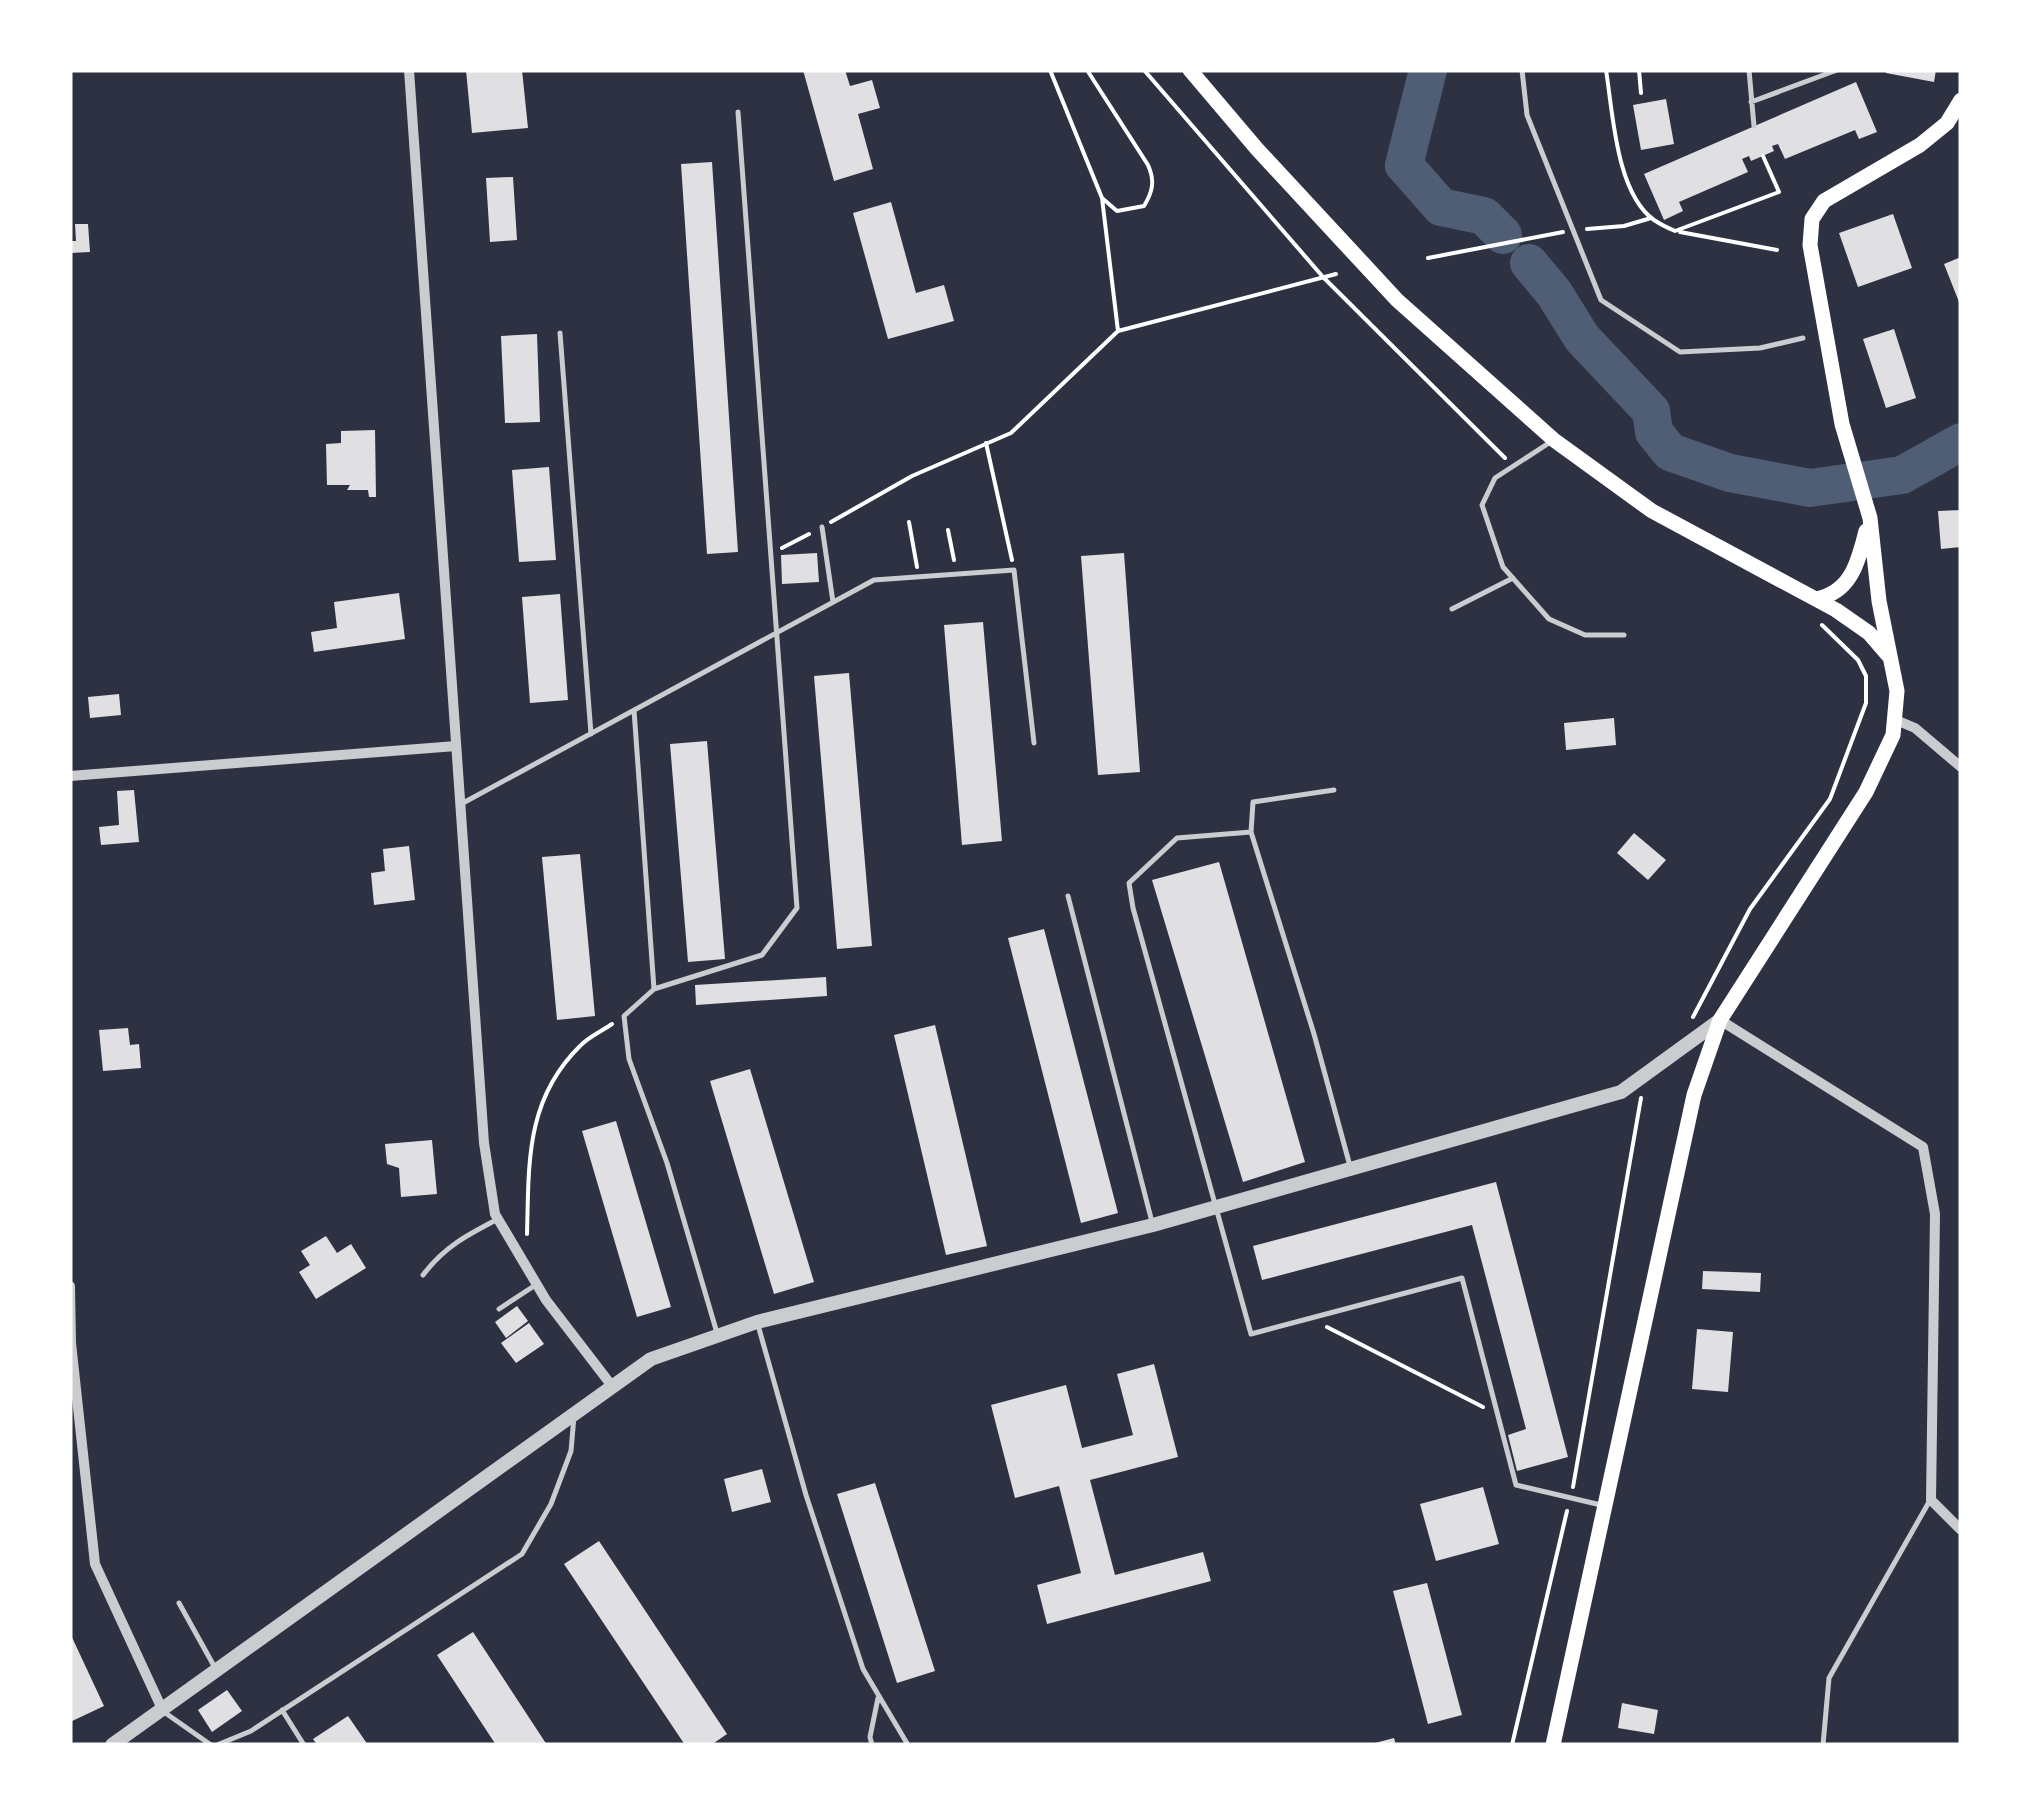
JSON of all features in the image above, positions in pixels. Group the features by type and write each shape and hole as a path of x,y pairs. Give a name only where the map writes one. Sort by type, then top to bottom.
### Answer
{"main road":[{"path":"1190,70 1257,150 1377,280 1430,332 1554,440 1652,511 1816,598 1869,633 1890,658"},
{"path":"1554,1745 1694,1095 1720,1020 1866,792 1884,758 1896,720 1897,691 1879,601 1870,518 1844,434 1810,245 1812,219 1824,201 1954,124 1961,100"},
{"path":"1816,598 1828,596 1847,582 1856,567 1870,518"}],"street":[{"path":"410,70 484,1143 498,1219 536,1285 612,1386"},
{"path":"1896,720 1915,728 1961,767"},
{"path":"70,776 456,746"},
{"path":"112,1745 651,1359 758,1322 1153,1224 1621,1092 1720,1020 1922,1147 1935,1214 1931,1500 1961,1530"},
{"path":"70,1286 71,1343 95,1564 164,1711"}],"lane":[{"path":"1522,70 1527,115 1601,300 1680,352 1760,348 1802,338"},
{"path":"1749,70 1754,126"},
{"path":"1752,102 1837,70"},
{"path":"718,1336 630,1059 624,1016 654,990 762,955 797,908 738,112"},
{"path":"560,333 591,734"},
{"path":"1554,440 1495,478 1482,505 1503,566 1549,618 1585,635 1624,635"},
{"path":"822,527 833,602"},
{"path":"460,804 874,580 1014,570 1034,743"},
{"path":"1452,609 1513,578"},
{"path":"634,710 654,990"},
{"path":"1334,790 1254,802 1251,832 1314,1034 1350,1169"},
{"path":"1251,832 1177,838 1129,883 1251,1334 1462,1278 1516,1485 1604,1505"},
{"path":"1068,896 1153,1224"},
{"path":"423,1275 449,1246 498,1219"},
{"path":"499,1309 536,1285"},
{"path":"758,1322 806,1495 863,1669 908,1745"},
{"path":"164,1711 214,1745 228,1743 522,1554 551,1504 571,1451 574,1414"},
{"path":"1823,1745 1829,1678 1931,1500"},
{"path":"179,1603 218,1672"},
{"path":"872,1745 878,1695"},
{"path":"282,1710 304,1745"}],"path":[{"path":"1050,70 1102,198 1118,331"},
{"path":"1087,70 1153,177 1152,192 1144,206 1118,211 1102,198"},
{"path":"1144,70 1323,277 1514,466"},
{"path":"1606,70 1630,190 1651,218 1675,231 1777,250"},
{"path":"1639,70 1641,93"},
{"path":"1675,231 1779,192 1763,156"},
{"path":"1428,258 1573,230 1624,226 1651,218"},
{"path":"768,554 912,476 1010,432 1118,331 1336,274"},
{"path":"986,444 1014,570"},
{"path":"909,522 919,578"},
{"path":"948,530 957,575"},
{"path":"526,1266 530,1138 550,1087 580,1044 624,1016"},
{"path":"1309,1318 1497,1414"}],"building":[{"path":"466,70 522,70 528,128 472,133"},
{"path":"803,70 845,70 850,86 872,80 880,108 858,114 873,169 834,181"},
{"path":"1886,70 1936,70 1934,82"},
{"path":"1856,82 1877,132 1859,139 1855,130 1785,159 1778,144 1772,146 1774,151 1751,161 1749,156 1742,159 1748,172 1679,202 1683,211 1664,220 1644,174"},
{"path":"1666,99 1674,144 1641,150 1633,105"},
{"path":"712,162 738,552 707,554 681,164"},
{"path":"513,177 517,240 490,242 486,178"},
{"path":"891,202 916,293 944,285 954,321 888,339 853,213"},
{"path":"1893,214 1912,268 1858,287 1839,233"},
{"path":"75,224 88,224 90,252 70,253 70,241 76,241"},
{"path":"1961,257 1961,307 1944,264"},
{"path":"1894,329 1916,398 1886,408 1863,339"},
{"path":"537,334 540,422 505,423 501,336"},
{"path":"375,430 376,497 369,497 368,490 347,490 350,485 327,485 326,444 341,443 341,431"},
{"path":"549,467 556,560 519,562 512,470"},
{"path":"1961,510 1961,547 1941,549 1938,511"},
{"path":"817,553 819,582 782,584 781,555"},
{"path":"1124,553 1140,772 1098,775 1081,556"},
{"path":"399,593 405,639 314,652 311,632 337,628 334,602"},
{"path":"560,594 568,700 530,703 522,597"},
{"path":"983,622 1002,841 962,845 944,625"},
{"path":"849,673 872,946 837,949 814,676"},
{"path":"119,694 121,715 90,718 88,697"},
{"path":"1614,718 1616,745 1566,750 1564,723"},
{"path":"707,741 725,959 688,962 670,744"},
{"path":"134,790 139,842 101,845 99,827 119,825 117,791"},
{"path":"1634,833 1666,860 1648,880 1617,853"},
{"path":"409,846 415,900 374,905 371,873 385,871 383,849"},
{"path":"580,854 595,1016 557,1020 542,857"},
{"path":"1219,862 1305,1162 1243,1182 1152,880"},
{"path":"1044,929 1118,1213 1081,1223 1008,938"},
{"path":"826,977 827,996 696,1005 695,985"},
{"path":"935,1025 987,1246 946,1255 894,1035"},
{"path":"128,1028 130,1045 139,1044 141,1068 103,1071 99,1030"},
{"path":"750,1069 814,1282 774,1294 710,1081"},
{"path":"616,1121 671,1307 637,1317 582,1131"},
{"path":"432,1140 437,1194 401,1197 399,1168 387,1164 385,1144"},
{"path":"1496,1182 1568,1457 1517,1471 1508,1435 1526,1429 1472,1225 1262,1280 1253,1246"},
{"path":"326,1236 337,1253 351,1244 366,1268 316,1299 299,1272 310,1265 301,1251"},
{"path":"1703,1271 1761,1273 1760,1292 1702,1289"},
{"path":"517,1306 528,1321 506,1338 495,1322"},
{"path":"529,1323 544,1344 516,1363 501,1343"},
{"path":"1697,1329 1733,1332 1728,1392 1692,1389"},
{"path":"1154,1364 1178,1457 1090,1480 1115,1575 1203,1552 1211,1581 1047,1624 1037,1585 1081,1573 1059,1486 1015,1498 991,1405 1066,1385 1082,1448 1133,1435 1117,1374"},
{"path":"762,1469 771,1502 732,1512 724,1479"},
{"path":"875,1483 935,1671 897,1683 837,1494"},
{"path":"1483,1487 1499,1544 1436,1561 1420,1504"},
{"path":"599,1541 727,1734 711,1745 685,1745 564,1564"},
{"path":"1427,1583 1462,1715 1428,1724 1393,1591"},
{"path":"473,1632 547,1745 496,1745 437,1655"},
{"path":"70,1633 104,1706 70,1722"},
{"path":"227,1690 242,1711 212,1732 198,1710"},
{"path":"1622,1703 1658,1710 1654,1734 1618,1728"},
{"path":"348,1716 368,1745 317,1745 313,1739"},
{"path":"1394,1738 1396,1745 1371,1745 1371,1744"}],"waterway":[{"path":"1428,70 1404,165 1441,207 1484,216 1503,235"},
{"path":"1529,263 1554,293 1582,338 1651,411 1654,432 1670,452 1730,473 1810,488 1902,475 1961,442"}]}
